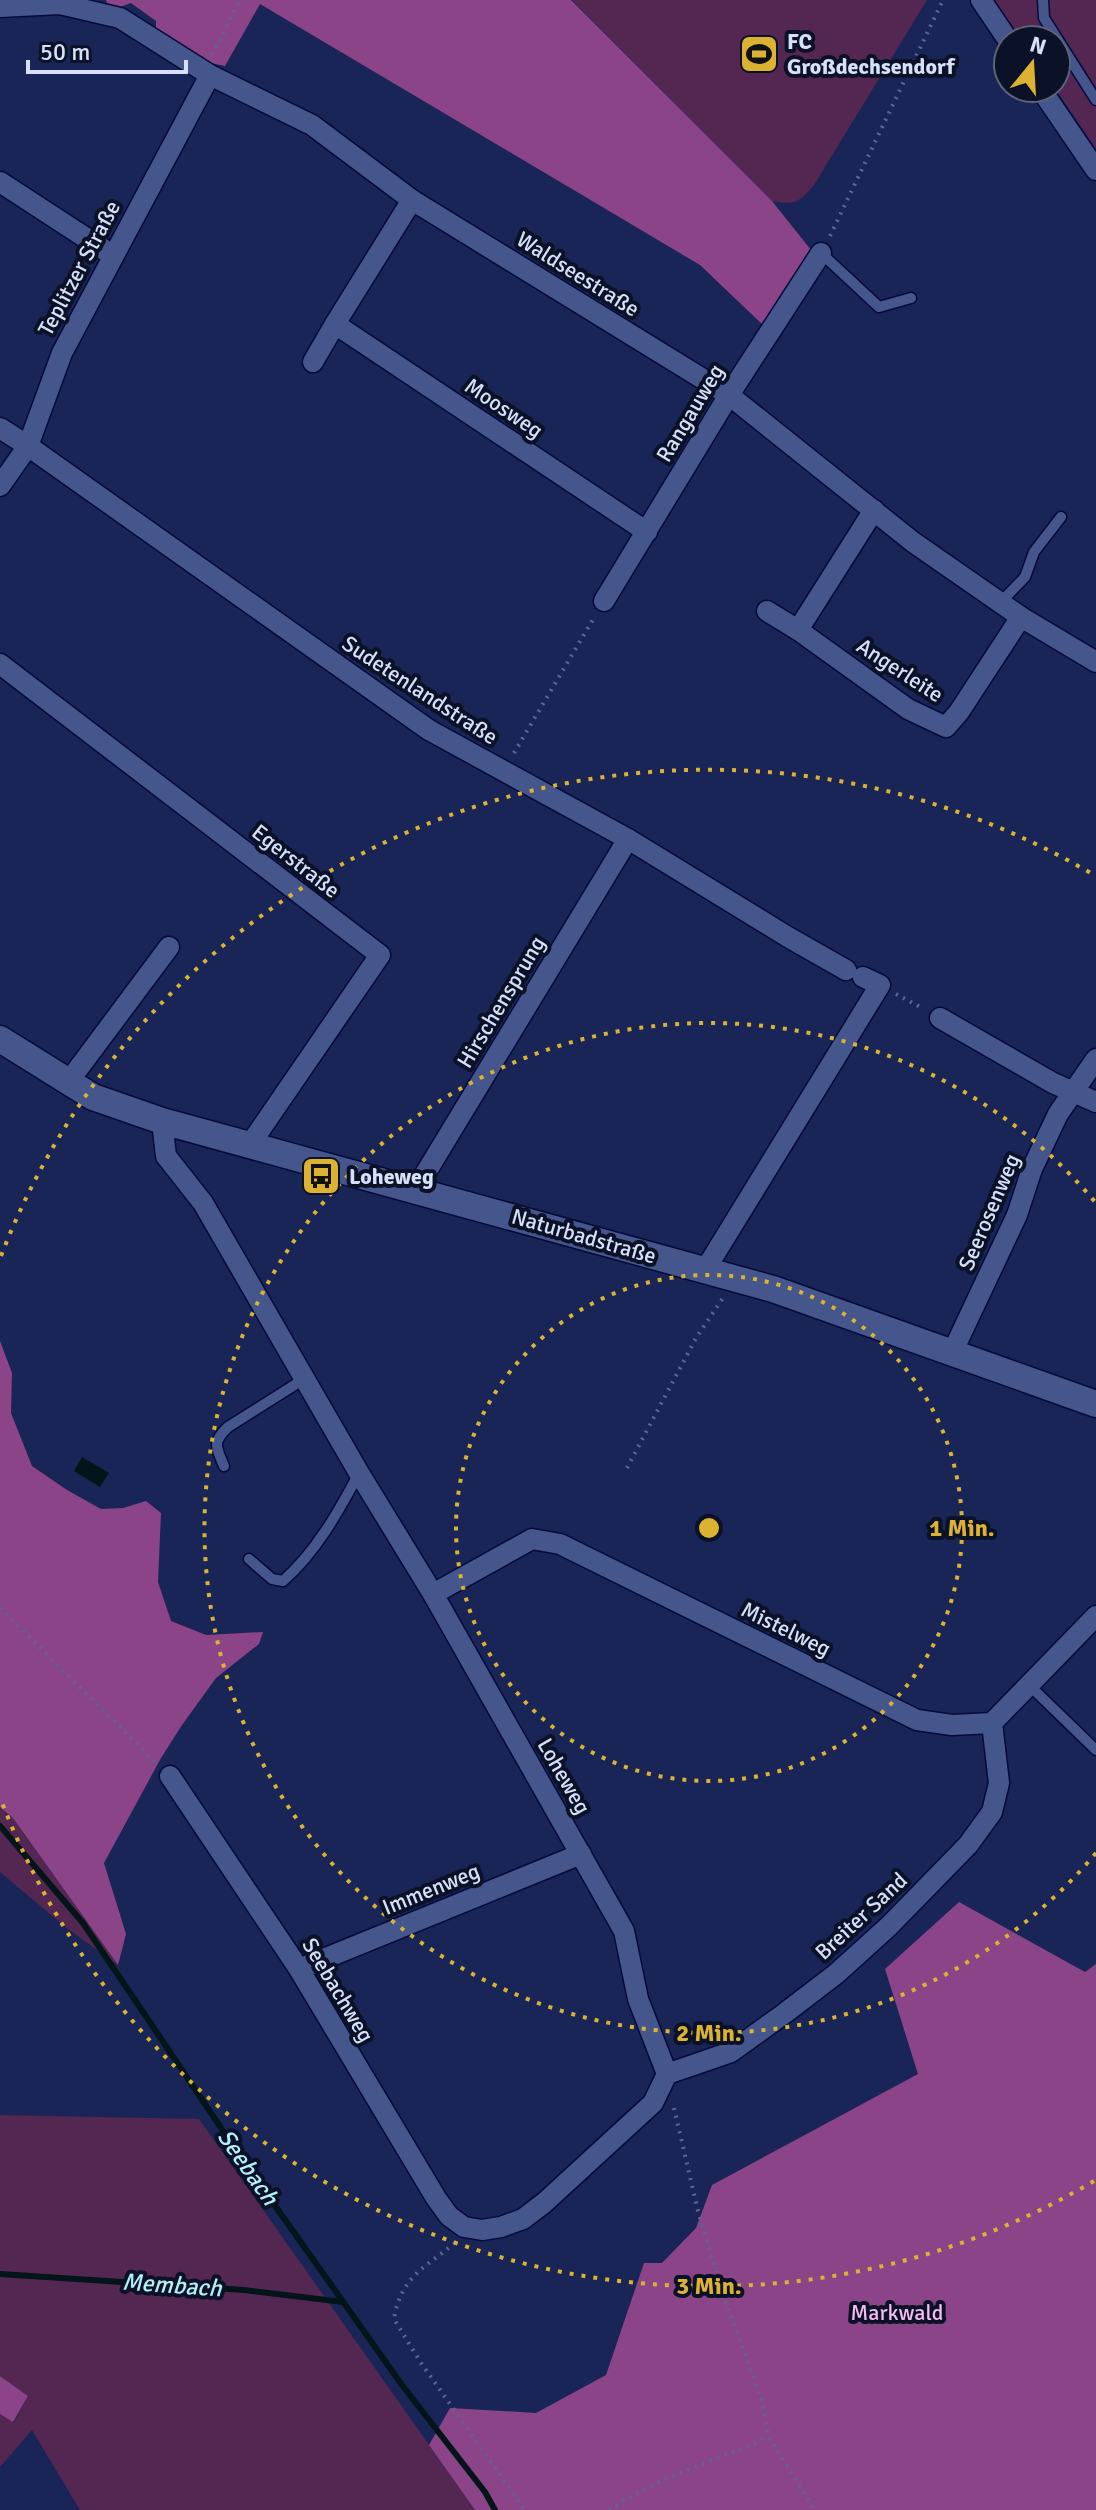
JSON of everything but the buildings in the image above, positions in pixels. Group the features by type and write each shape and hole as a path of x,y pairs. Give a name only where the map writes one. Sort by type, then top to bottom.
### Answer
{"street":[{"path":"981,0 997,24"},
{"name":"Waldseestraße","path":"0,7 60,4 120,18 207,73 312,125 412,200 729,395 913,542 1021,617 1096,662"},
{"name":"Teplitzer Straße","path":"0,486 28,446 62,353 207,73"},
{"path":"1051,104 1096,170"},
{"path":"0,182 112,255"},
{"path":"313,362 412,200"},
{"name":"Rangauweg","path":"604,601 729,395 821,253"},
{"name":"Moosweg","path":"335,324 647,532"},
{"name":"Sudetenlandstraße","path":"0,428 429,730 628,839 788,937 863,977"},
{"path":"798,630 874,510"},
{"name":"Angerleite","path":"767,611 908,709 946,727 1021,617"},
{"name":"Egerstraße","path":"0,664 380,955 249,1146"},
{"name":"Hirschensprung","path":"416,1189 628,839"},
{"path":"69,1081 169,947"},
{"path":"705,1270 863,977"},
{"path":"940,1018 1053,1083 1096,1102"},
{"name":"Naturbadstraße","path":"0,1039 93,1097 162,1121 773,1289 1096,1404"},
{"name":"Seerosenweg","path":"952,1353 1017,1215 1032,1169 1058,1114 1096,1059"},
{"name":"Loheweg","path":"162,1121 166,1156 203,1203 359,1473 433,1594 624,1931 638,1999 667,2074"},
{"name":"Mistelweg","path":"433,1594 532,1539 560,1544 917,1720 952,1725 992,1723"},
{"path":"992,1723 1096,1616"},
{"name":"Breiter Sand","path":"667,2074 731,2052 836,1974 889,1926 968,1845 992,1812 999,1783 992,1723"},
{"name":"Seebachweg","path":"170,1776 299,1969 436,2198 449,2216 464,2227"},
{"name":"Immenweg","path":"299,1969 581,1854"},
{"path":"464,2227 482,2230 523,2219 653,2103 667,2074"}],"lane":[{"path":"1043,0 1044,18 1096,100"},
{"path":"821,253 879,307 911,298"},
{"path":"1000,603 1025,577 1034,552 1061,517"},
{"path":"224,1466 216,1447 218,1437 228,1427 304,1379"},
{"path":"249,1559 272,1579 283,1581 314,1546 359,1473"},
{"path":"1029,1685 1096,1750"}],"path":[{"path":"207,73 240,0"},
{"path":"821,253 943,0"},
{"path":"502,772 604,601"},
{"path":"863,977 940,1018"},
{"path":"627,1468 696,1338 733,1278"},
{"path":"0,1608 170,1776"},
{"path":"667,2074 698,2211 726,2303 762,2400 768,2436 815,2510"},
{"path":"464,2227 455,2243 409,2279 397,2301 394,2319 421,2363 525,2510"},
{"path":"609,2510 661,2482 746,2449 768,2436"}],"shaded area":[{"name":"FC Großdechsendorf","path":"572,0 927,0 814,185 800,199 786,203 772,201"},
{"path":"994,0 1096,0 1096,149 1066,104 1072,104 1072,24 1011,24"},
{"path":"82,1457 109,1473 100,1487 74,1471"},
{"path":"0,1807 13,1818 118,1965 68,1929 0,1872"},
{"path":"0,2115 199,2119 475,2510 80,2510 32,2430 0,2467 0,2414 14,2422 28,2396 0,2376"}],"green space":[{"path":"106,0 571,0 772,201 811,250 765,327 700,265 260,4 225,66 197,60 156,32 156,21 131,3 120,7"},
{"path":"0,1341 12,1373 11,1413 32,1466 101,1509 123,1508 146,1501 161,1513 158,1582 171,1621 206,1635 263,1632 259,1644 216,1678 182,1725 104,1863 126,1934 118,1965 13,1818 0,1807"},
{"name":"Markwald","path":"959,1902 1085,1972 1096,1964 1096,2510 475,2510 429,2445 450,2408 536,2413 606,2375 644,2263 662,2263 696,2228 712,2185 918,2074 885,1969"},
{"path":"0,2376 28,2396 13,2422 0,2414"}],"waterway":[{"name":"Seebach","path":"0,1826 83,1923 242,2159 402,2385 485,2492 495,2510"},
{"name":"Membach","path":"0,2274 244,2290 343,2302"}],"place":[{"name":"FC Großdechsendorf","path":"759,54"},
{"name":"Loheweg","path":"321,1176"}]}
